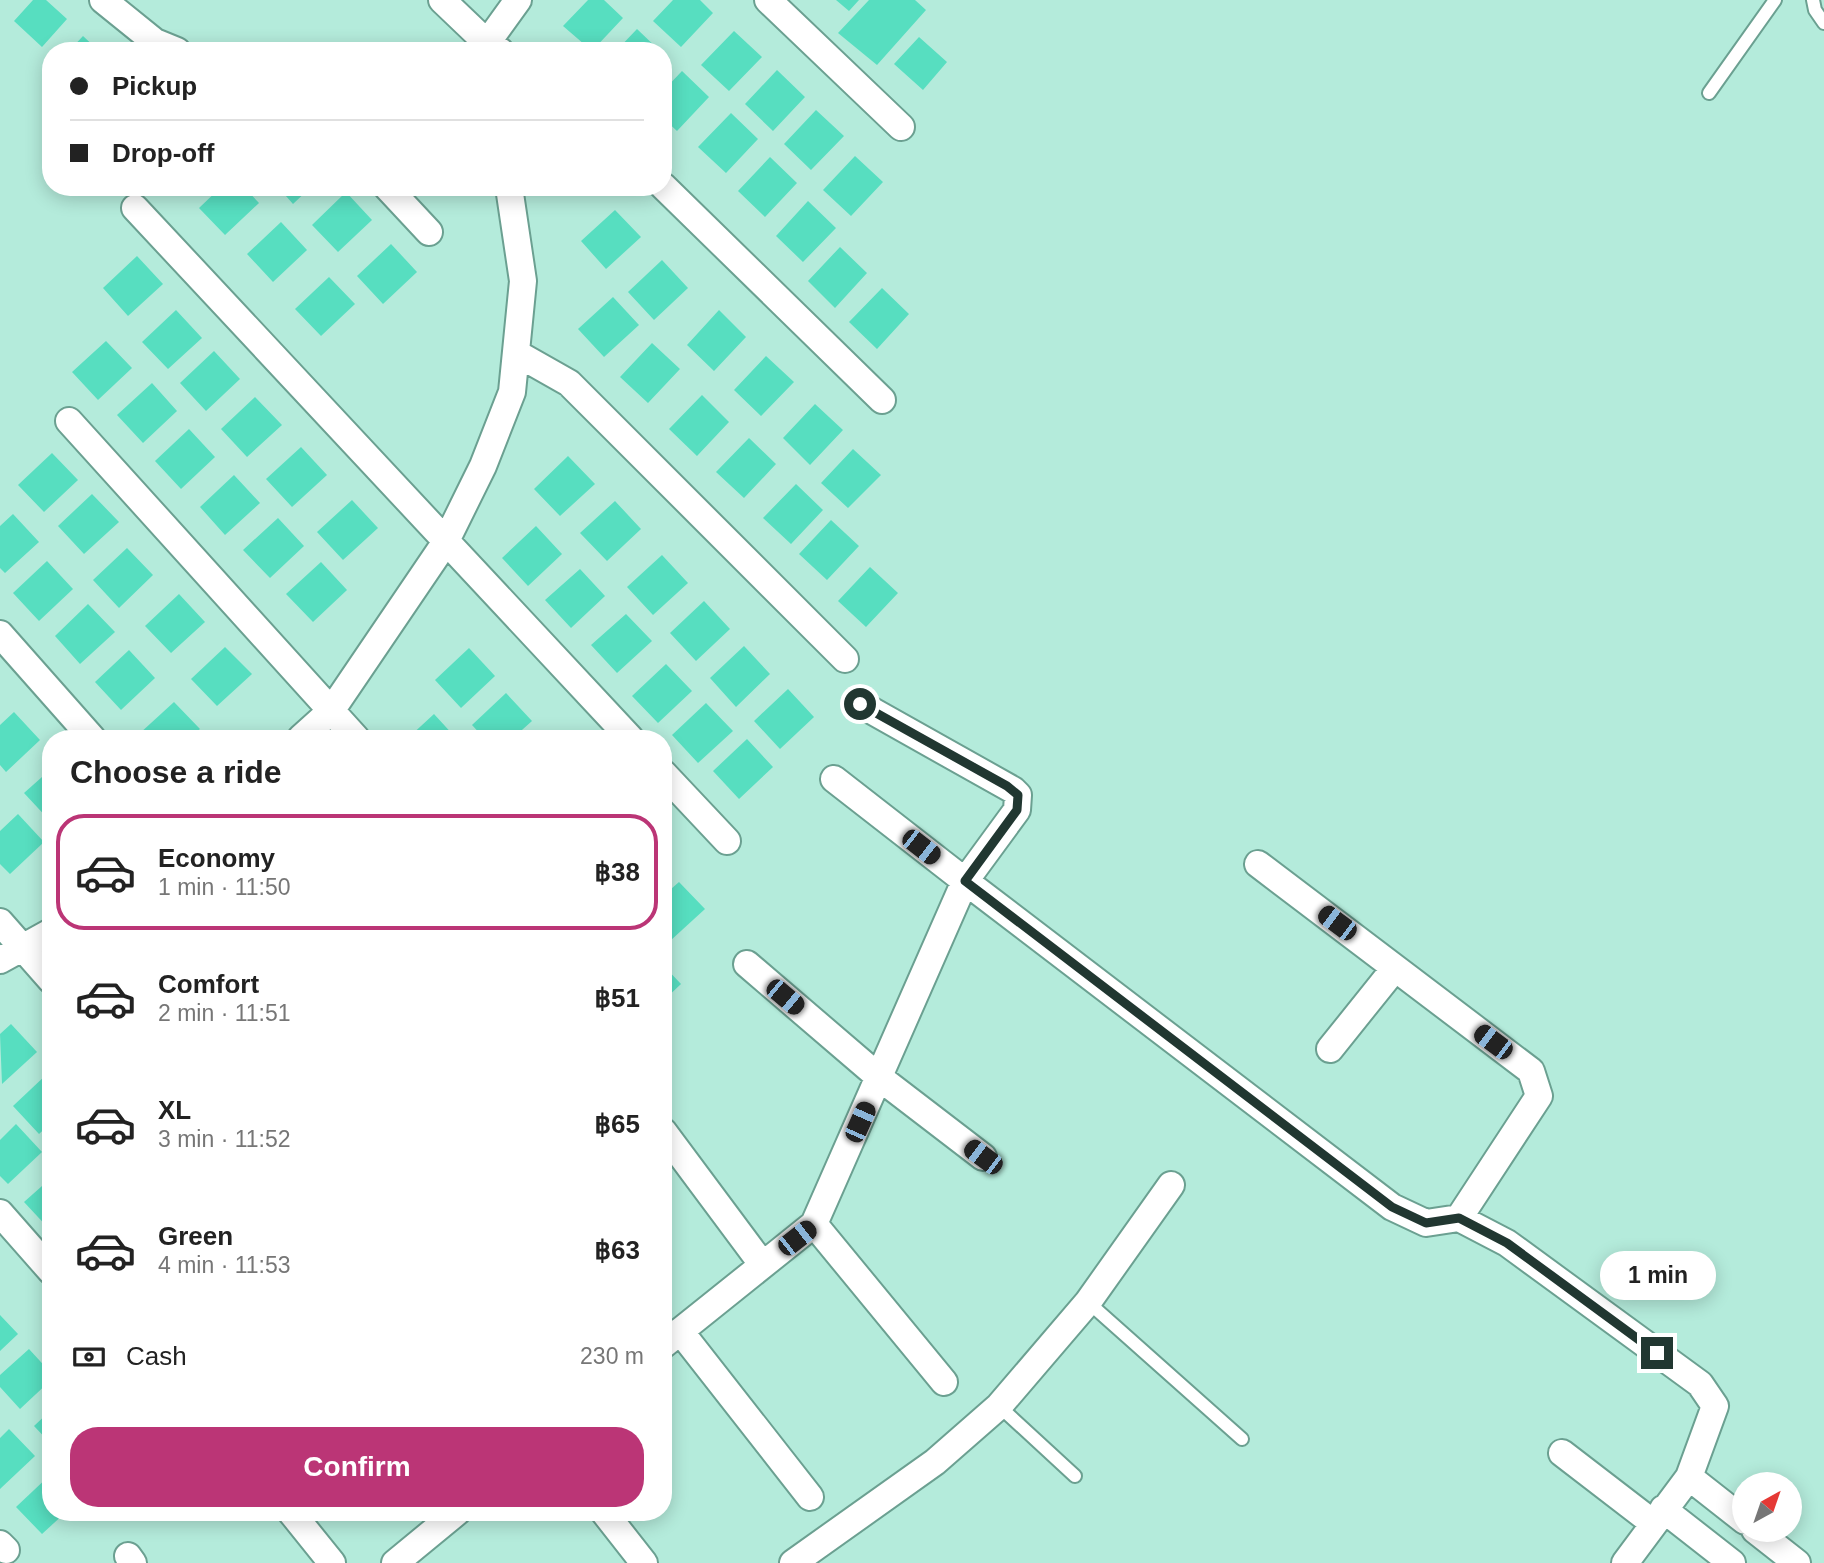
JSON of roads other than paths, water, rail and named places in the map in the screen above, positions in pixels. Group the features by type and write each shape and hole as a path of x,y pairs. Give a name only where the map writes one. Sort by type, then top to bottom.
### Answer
{"street":[{"path":"103,0 157,42"},
{"path":"442,0 486,42"},
{"path":"495,42 518,0"},
{"path":"768,0 901,127"},
{"path":"672,195 882,400"},
{"path":"395,196 429,232"},
{"path":"310,730 331,711 445,543 483,466 512,392 523,281 510,196"},
{"path":"135,208 622,730"},
{"path":"516,353 569,383 845,659"},
{"path":"69,421 349,730"},
{"path":"0,634 85,730"},
{"path":"810,1497 672,1338 814,1224 965,881 1017,810 1018,795 1007,786 860,704"},
{"path":"834,779 1392,1207 1426,1223 1459,1218 1507,1243 1700,1384 1715,1406 1689,1477 1625,1563"},
{"path":"672,783 727,841"},
{"path":"1258,864 1531,1071 1539,1096 1459,1218"},
{"path":"0,922 11,954 42,974"},
{"path":"11,954 42,937"},
{"path":"747,964 880,1078 983,1157"},
{"path":"1330,1049 1395,968"},
{"path":"672,1143 762,1264"},
{"path":"793,1563 935,1462 999,1406 1088,1302 1171,1185"},
{"path":"0,1213 42,1261"},
{"path":"814,1224 944,1382"},
{"path":"1562,1453 1732,1563"},
{"path":"1689,1477 1732,1511"},
{"path":"298,1521 332,1563"},
{"path":"412,1558 448,1521"},
{"path":"611,1521 644,1563"},
{"path":"1770,1542 1797,1563"}],"lane":[{"path":"1709,93 1775,0"},
{"path":"1813,0 1815,10 1824,23"},
{"path":"1088,1302 1242,1439"},
{"path":"999,1406 1075,1476"}]}
